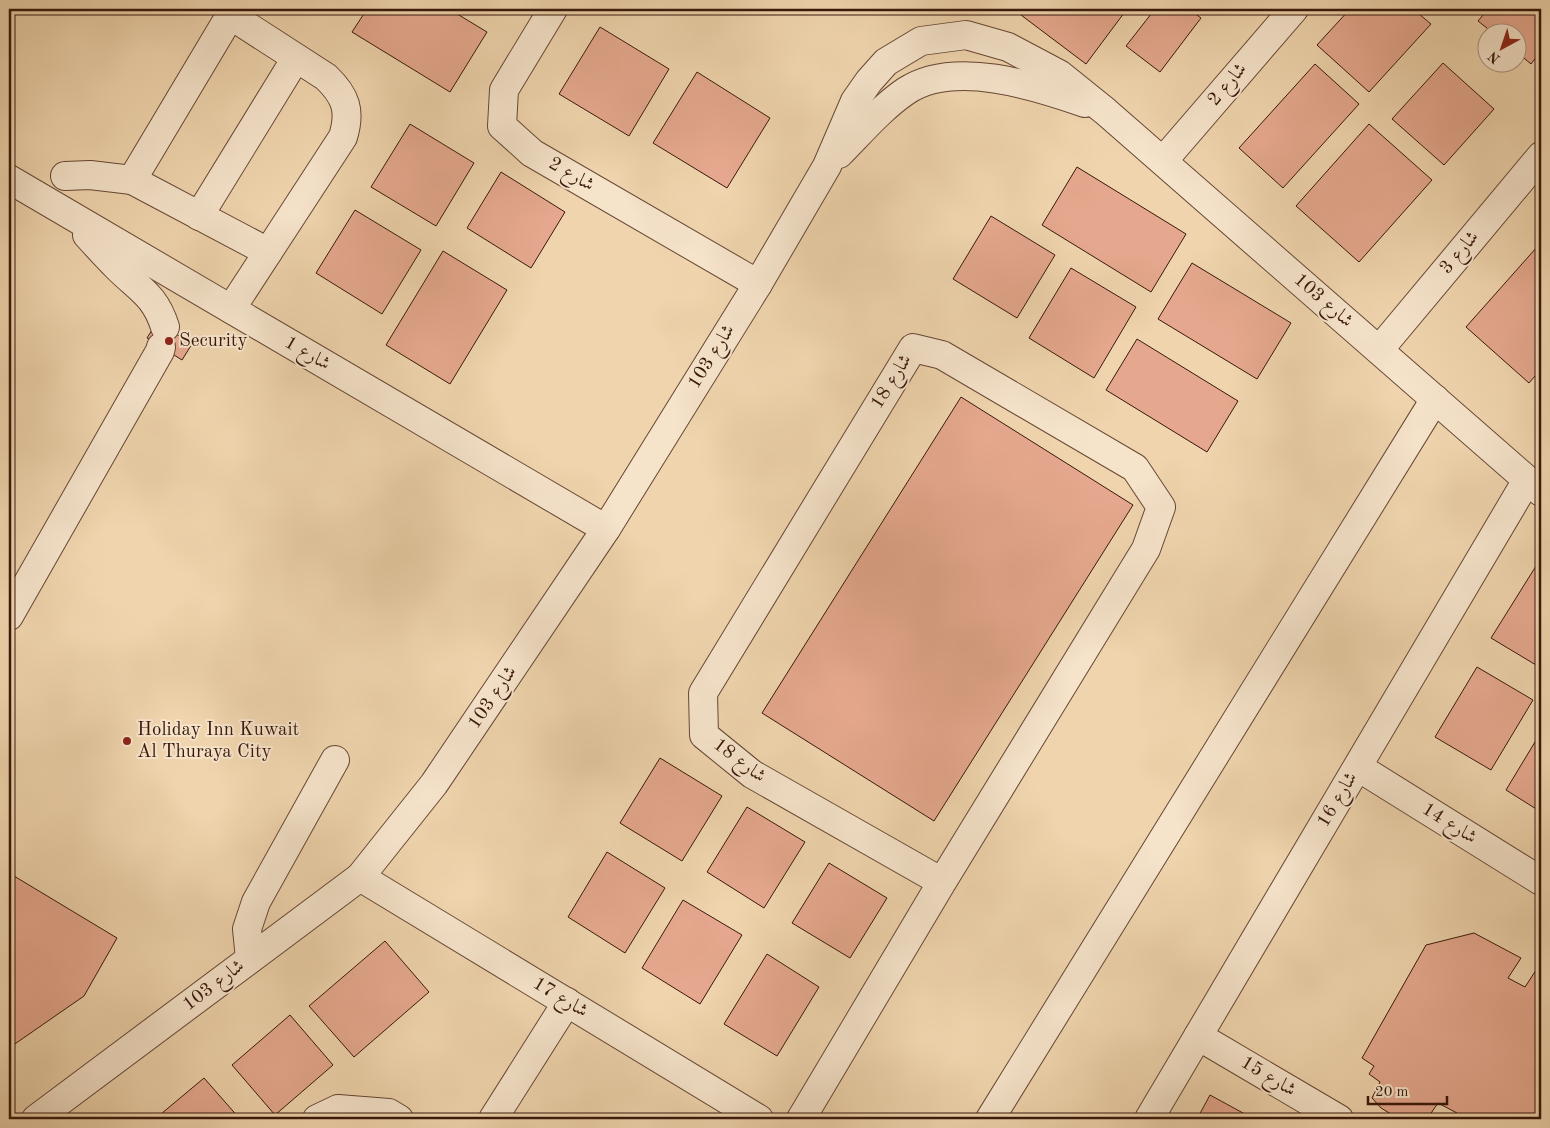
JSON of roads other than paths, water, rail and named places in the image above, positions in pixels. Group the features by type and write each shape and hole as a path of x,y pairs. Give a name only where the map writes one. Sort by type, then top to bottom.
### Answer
{"street":[{"name":"شارع 2","path":"553,9 504,90 502,126 532,152 758,284"},
{"name":"شارع 2","path":"1163,161 1294,9"},
{"path":"132,180 232,12 326,77 336,87 343,98 347,111 347,124 343,137 231,309"},
{"name":"شارع 103","path":"36,1119 360,877 434,784 606,529 758,284 827,166 855,101 886,62 921,41 966,35 1008,46 1059,74 1163,161 1534,486"},
{"path":"199,216 296,58"},
{"name":"شارع 103","path":"827,166 907,90 932,80 960,76 997,78 1045,89 1105,111"},
{"name":"شارع 3","path":"1379,350 1541,156"},
{"path":"65,176 90,175 132,180 268,252"},
{"name":"شارع 1","path":"9,179 606,529"},
{"path":"9,616 160,351 163,337 160,311 149,296 118,268 65,212"},
{"name":"شارع 18","path":"801,1119 942,882 1146,549 1161,507 1135,468 942,356 913,348 703,693 704,735 752,774 942,882"},
{"path":"990,1119 1435,399"},
{"name":"شارع 16","path":"1149,1119 1358,767 1534,486"},
{"path":"250,959 247,928 256,902 335,760"},
{"name":"شارع 14","path":"1358,767 1541,881"},
{"name":"شارع 17","path":"360,877 759,1119"},
{"path":"504,1115 567,1002"},
{"name":"شارع 15","path":"1198,1036 1338,1119"},
{"path":"317,1119 338,1109 389,1113 399,1119"}],"place":[{"name":"Security","path":"169,341"},
{"name":"Holiday Inn Kuwait Al Thuraya City","path":"127,741"}]}
